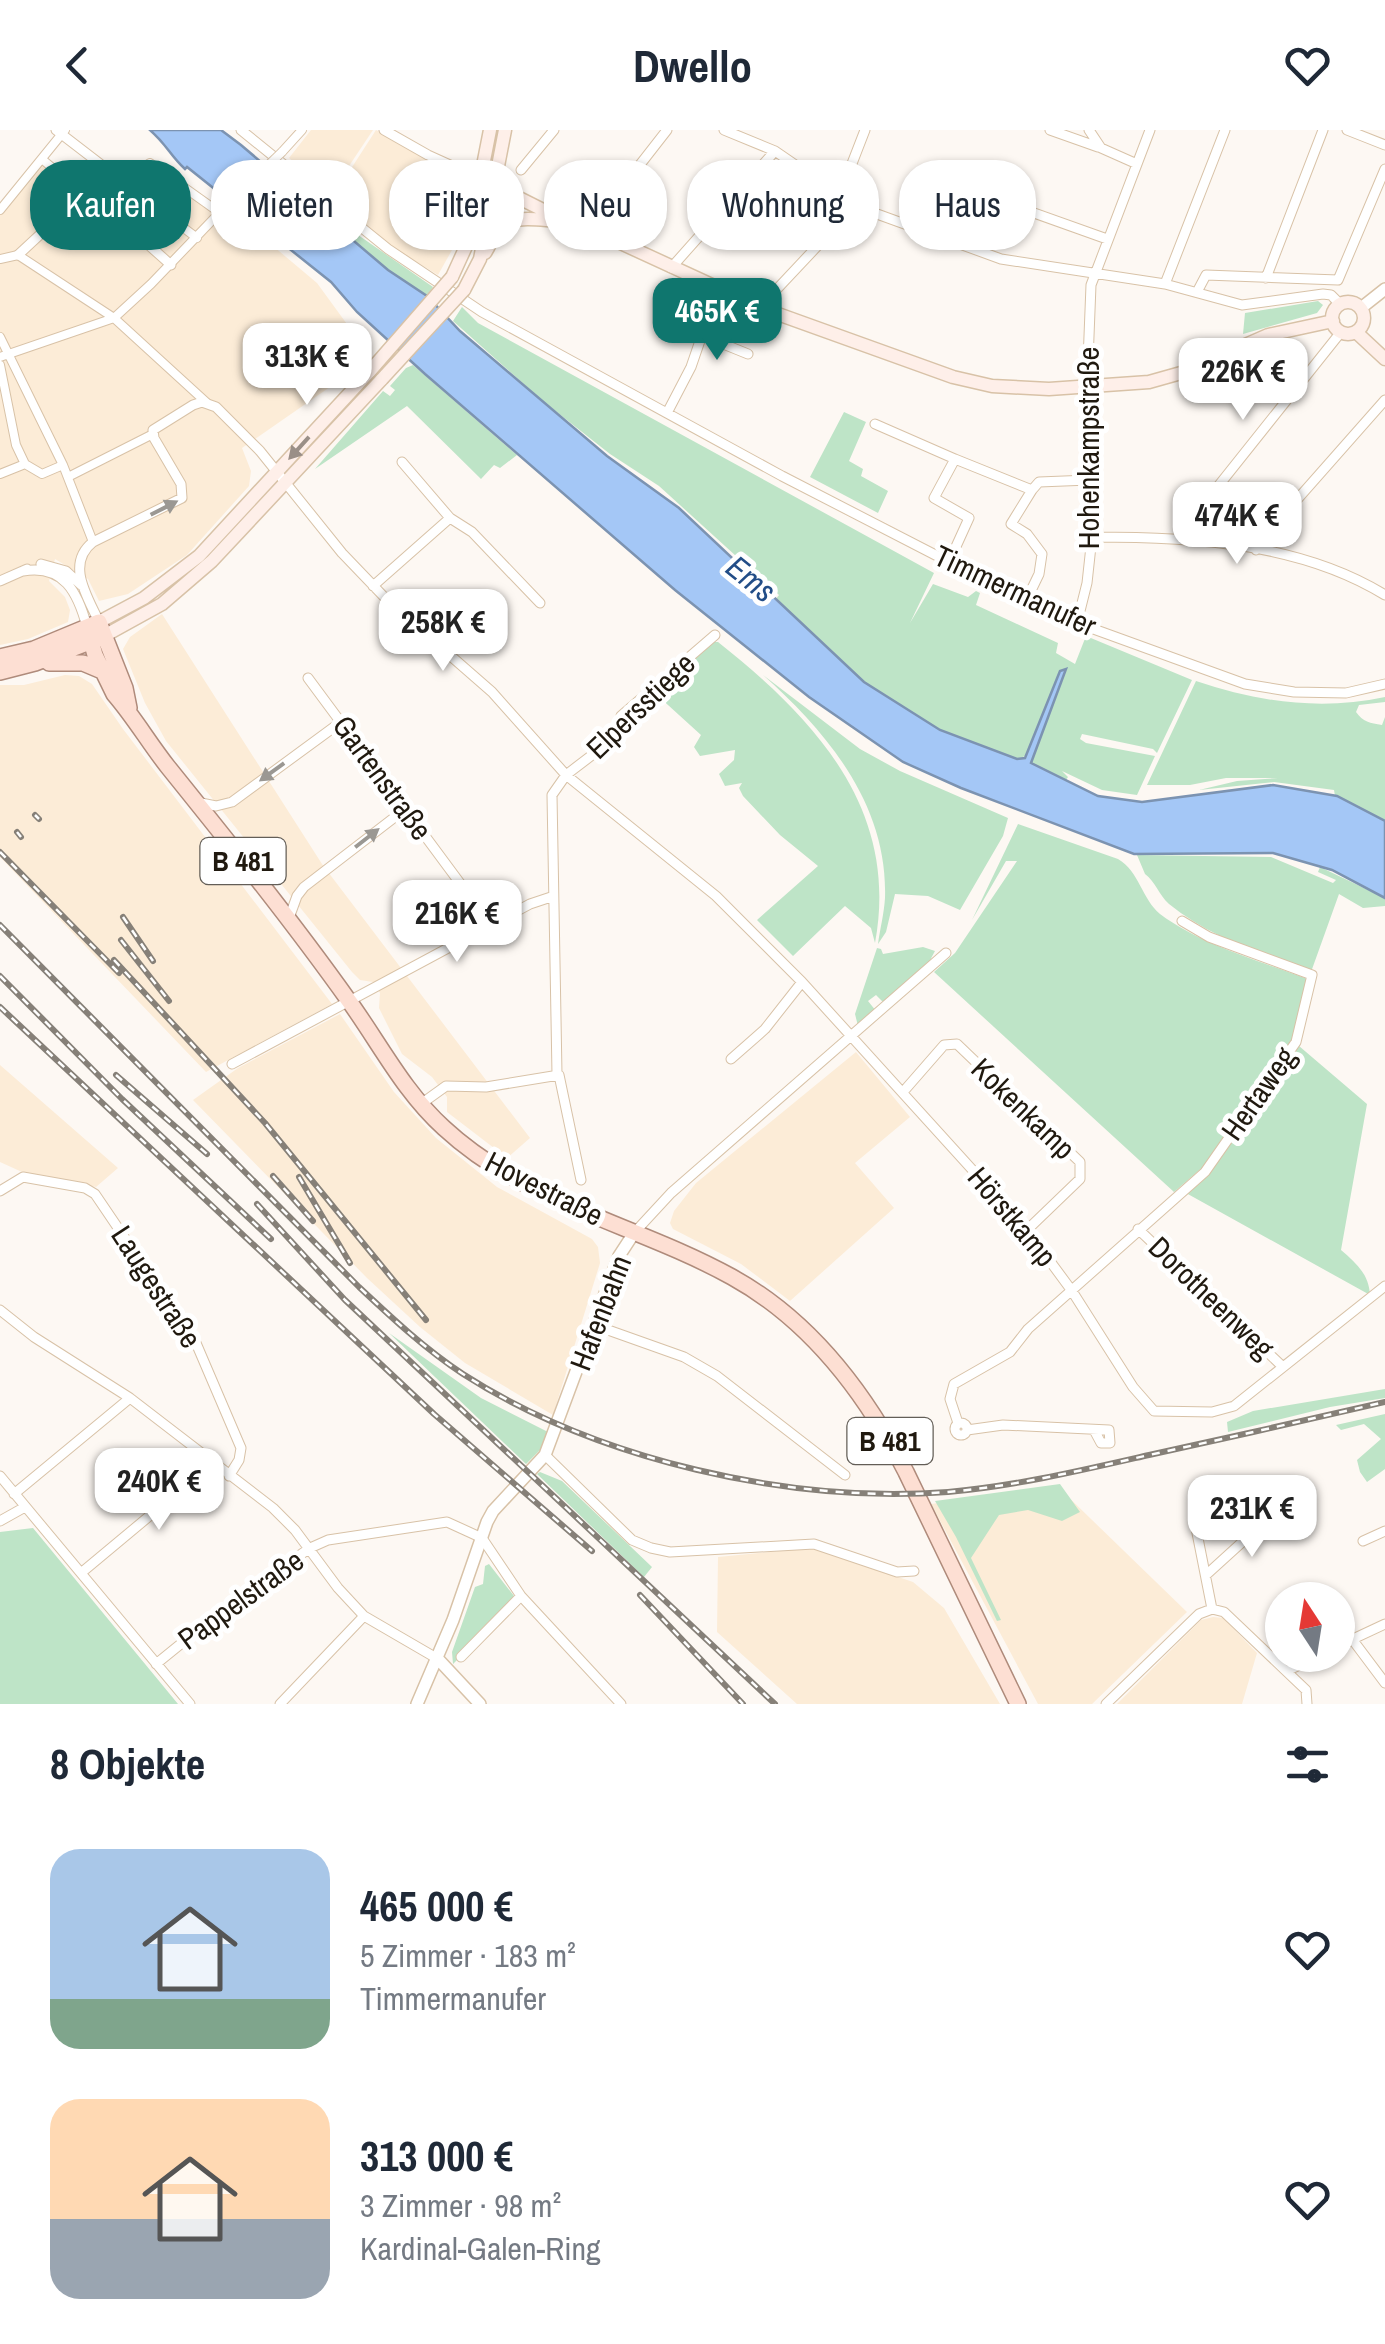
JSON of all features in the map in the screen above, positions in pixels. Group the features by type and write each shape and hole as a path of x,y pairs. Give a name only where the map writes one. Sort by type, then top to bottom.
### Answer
{"main road":[{"path":"484,160 490,130"},
{"path":"499,160 505,130"},
{"path":"0,672 34,663 162,604 184,587 376,375 464,290 496,232 508,222 544,220"},
{"path":"376,375 452,277 464,250"},
{"path":"480,259 482,250"},
{"path":"633,250 764,308 972,382 1014,389 1086,387 1165,378 1268,335 1343,328 1364,321 1361,308 1351,302 1340,304 1343,328 1385,359"},
{"path":"0,657 95,632 199,556 280,479"},
{"name":"Hovestraße","path":"95,632 102,671 114,694 289,920 421,1104 442,1127 498,1171 534,1191 634,1233"},
{"name":"Hovestraße","path":"95,632 124,688 130,712"},
{"path":"34,663 76,662 102,671"},
{"name":"B 481","path":"634,1233 750,1288 797,1326 850,1381 888,1437 1018,1704"}],"street":[{"name":"Timmermanufer","path":"241,130 388,249 482,312 949,562 1078,623 1245,684 1294,692 1346,693 1385,684"},
{"path":"274,160 302,130"},
{"path":"384,130 439,160"},
{"path":"524,166 554,130"},
{"path":"644,160 667,130"},
{"path":"724,130 786,160"},
{"path":"853,160 865,130"},
{"path":"1050,130 1137,164"},
{"path":"1089,130 1101,148"},
{"name":"Hohenkampstraße","path":"1078,623 1092,537 1086,387 1094,272 1150,130"},
{"path":"1165,284 1225,130"},
{"path":"1266,278 1323,130"},
{"path":"1347,130 1385,146"},
{"path":"43,160 61,131 94,160"},
{"path":"672,268 775,152"},
{"path":"1198,292 1206,274 1338,280 1385,169"},
{"path":"0,210 30,175"},
{"path":"1036,214 1107,239"},
{"path":"2,359 114,318 211,223"},
{"path":"191,234 197,238"},
{"path":"0,248 3,258 18,255 30,244"},
{"path":"154,250 171,265"},
{"path":"764,308 814,250"},
{"path":"976,250 1001,259 1165,284 1242,305 1323,294 1340,304"},
{"path":"18,255 114,318 212,405"},
{"path":"1361,308 1385,289"},
{"path":"662,314 702,332 691,367 668,413"},
{"path":"1182,537 1188,524 1343,328"},
{"path":"701,336 748,354"},
{"path":"0,337 16,446 24,464 42,474 63,465"},
{"path":"2,359 72,475 92,542"},
{"path":"1256,550 1385,400"},
{"path":"72,475 153,434 157,425 198,403 212,405"},
{"name":"Hörstkamp","path":"212,405 260,451 373,586 492,692 566,776 704,884 802,982 1027,1230 1072,1290 1133,1387 1154,1411 1166,1414 1226,1410 1283,1367"},
{"path":"875,424 1032,490"},
{"path":"95,632 81,585 83,550 182,498 181,484 153,434"},
{"path":"949,562 968,518 934,498 955,459"},
{"path":"402,462 450,518 472,532 540,604"},
{"path":"0,474 24,464"},
{"path":"1027,599 1039,574 1042,554 1027,534 1011,524 1039,482 1089,480"},
{"path":"373,586 450,518"},
{"path":"1092,537 1182,537 1256,550 1312,561 1385,594"},
{"path":"0,581 36,565 48,564 66,571 81,585"},
{"path":"24,571 50,571 65,579 95,632"},
{"name":"Elpersstiege","path":"566,776 612,739 621,716 715,635"},
{"name":"Gartenstraße","path":"308,678 491,925"},
{"path":"196,802 216,806 232,802 341,722"},
{"path":"566,776 552,795 551,897 558,1074 580,1180"},
{"path":"289,920 304,887 404,810"},
{"path":"232,1064 530,904 551,897"},
{"name":"Hertaweg","path":"1094,1430 962,1427 950,1398 954,1384 1010,1352 1028,1329 1204,1172 1296,1042 1312,976 1182,922"},
{"path":"851,1038 946,954"},
{"path":"731,1059 765,1029 802,982"},
{"name":"Hafenbahn","path":"418,1704 493,1510 545,1456 620,1256 634,1233 671,1193 851,1038"},
{"name":"Kokenkamp","path":"902,1092 944,1045 957,1044 1080,1162 1080,1179 1027,1230"},
{"path":"421,1104 446,1086 486,1086 558,1074"},
{"name":"Laugestraße","path":"0,1190 22,1177 85,1188 95,1194 196,1343 241,1448 230,1476"},
{"name":"Dorotheenweg","path":"1138,1229 1283,1367"},
{"path":"1283,1367 1385,1286"},
{"path":"0,1310 34,1337 130,1398 273,1508 364,1616 438,1659 480,1704"},
{"path":"594,1325 684,1357 716,1376 845,1475"},
{"path":"14,1494 130,1398"},
{"path":"545,1456 632,1540 651,1548 670,1552 814,1544 897,1572 914,1572"},
{"path":"81,1574 212,1463"},
{"path":"0,1476 190,1704"},
{"path":"0,1521 25,1507"},
{"path":"1206,1576 1272,1515"},
{"name":"Pappelstraße","path":"156,1664 230,1604 310,1548 328,1540 447,1522 482,1538"},
{"path":"1196,1528 1212,1609"},
{"path":"1363,1541 1385,1531"},
{"path":"482,1538 522,1596 621,1704"},
{"path":"461,1657 522,1596"},
{"path":"1106,1704 1199,1614 1212,1609 1224,1612 1265,1650"},
{"path":"280,1704 364,1616"},
{"path":"1355,1638 1385,1624"},
{"path":"1355,1643 1385,1683"},
{"path":"1288,1672 1306,1690 1307,1704"}],"shaded area":[{"path":"311,130 373,130 353,160 289,158"},
{"path":"376,130 434,160 389,160 389,245 369,227 369,160 357,160"},
{"path":"30,178 30,250 191,250 191,194 211,208 211,250 278,250 317,283 352,331 357,349 356,361 340,380 242,448 251,471 249,486 187,555 128,594 99,601 88,579 55,559 49,581 65,597 70,610 68,622 28,639 0,645 0,212"},
{"path":"397,250 452,250 438,275"},
{"path":"162,614 322,864 530,1138 507,1158 447,1112 447,1097 432,1077 402,1054 379,1008 380,993 373,982 360,980 352,972 166,741 123,649 130,637"},
{"path":"65,675 79,676 92,684 332,1004 206,1072 0,857 0,685 24,685"},
{"path":"340,1014 394,1092 436,1138 497,1187 592,1239 598,1247 600,1263 553,1415 465,1363 420,1327 193,1100 238,1068"},
{"path":"856,1052 910,1117 855,1163 894,1208 790,1301 741,1264 673,1229 670,1223 674,1211 696,1183"},
{"path":"0,1065 118,1168 96,1187 22,1172 0,1162"},
{"path":"1058,1487 1187,1612 1092,1704 1038,1704 931,1504"},
{"path":"812,1548 913,1582 944,1608 1000,1704 797,1704 717,1632 718,1557"},
{"path":"1223,1618 1257,1653 1242,1704 1117,1704 1201,1620"}],"green space":[{"path":"369,243 433,287 427,296 364,250 369,250"},
{"path":"1318,301 1323,305 1317,313 1243,334 1245,313"},
{"path":"462,307 478,323 934,573 910,623 933,584 968,597 976,591 980,593 976,605 1058,643 1056,653 1075,664 1086,636 1192,680 1157,753 1082,734 1080,739 1086,743 1155,756 1137,795 1102,790 1062,771 1068,777 1066,780 1030,763 1065,670 1029,754 1017,760 940,730 864,682 775,600 779,595 659,486 610,454 544,402 453,321"},
{"path":"413,365 517,455 500,468 494,465 481,479 407,406 315,469 383,391 390,396 395,390 390,386"},
{"path":"844,412 866,422 849,461 863,469 861,476 888,491 878,513 810,477"},
{"path":"713,642 718,642 787,702 842,771 862,809 875,850 879,895 875,943 871,928 845,906 793,956 757,920 818,866 780,835 743,796 739,788 742,783 725,786 719,774 734,760 735,750 700,756 694,747 701,735 657,695 636,712 632,710"},
{"path":"763,675 860,749 900,771 1008,818 1003,836 960,910 928,896 895,894 886,932 878,944 885,898 883,864 865,802 831,747"},
{"path":"1196,681 1266,699 1313,704 1385,697 1385,702 1359,705 1356,712 1364,720 1382,725 1385,717 1385,821 1335,796 1334,790 1274,782 1199,790 1237,781 1278,778 1147,785"},
{"path":"1018,824 1118,859 1131,871 1154,908 1177,925 1233,952 1310,980 1294,1041 1203,1167 1174,1192 934,972 955,953 1017,861 1006,861 972,920"},
{"path":"1137,855 1271,857 1333,883 1336,880 1318,872 1320,867 1385,898 1385,906 1363,908 1339,894 1311,972 1237,944 1185,916 1145,874"},
{"path":"923,947 935,951 928,964 880,1005 883,1002 876,995 868,1001 876,1011 858,1026 855,1014 877,948 883,954"},
{"path":"1299,1046 1367,1104 1341,1250 1357,1264 1370,1295 1186,1193 1208,1176"},
{"path":"389,1333 481,1398 548,1432 540,1450 526,1464"},
{"path":"1385,1389 1385,1398 1228,1432 1227,1422 1253,1411"},
{"path":"1385,1414 1385,1469 1367,1482 1357,1460 1381,1439 1364,1424 1341,1430 1336,1425"},
{"path":"537,1474 562,1481 652,1567 644,1577"},
{"path":"1060,1484 1080,1512 1062,1521 1028,1510 999,1515 971,1558 1001,1620 997,1621 935,1501"},
{"path":"33,1528 178,1704 0,1704 0,1532"},
{"path":"489,1564 514,1596 456,1655 458,1659 453,1664 452,1652 475,1587 483,1584 485,1566"}],"water":[{"path":"150,130 221,130 259,160 211,160 211,186 191,170 191,160 177,160"},
{"name":"Ems","path":"291,250 364,250 427,296 460,331 607,456 679,508 864,682 940,730 1017,759 1025,758 1060,671 1066,669 1031,763 1098,796 1142,802 1273,785 1337,796 1385,821 1385,898 1332,870 1273,853 1134,854 903,762 809,697 675,590 425,374 357,312 331,282"}],"railway":[{"path":"35,815 39,819"},
{"path":"17,832 21,837"},
{"path":"0,852 119,973"},
{"path":"123,917 153,961"},
{"path":"0,925 359,1287 422,1344 463,1374 516,1404 634,1452 760,1483 824,1491 948,1492 1074,1472 1385,1402"},
{"path":"121,940 169,1001"},
{"path":"114,960 265,1123 426,1320"},
{"path":"0,976 122,1099 271,1239"},
{"path":"0,1007 434,1414 592,1551"},
{"path":"116,1075 207,1154"},
{"path":"273,1176 313,1221"},
{"path":"299,1177 350,1263"},
{"path":"257,1204 345,1300 775,1704"},
{"path":"640,1595 743,1704"}]}
